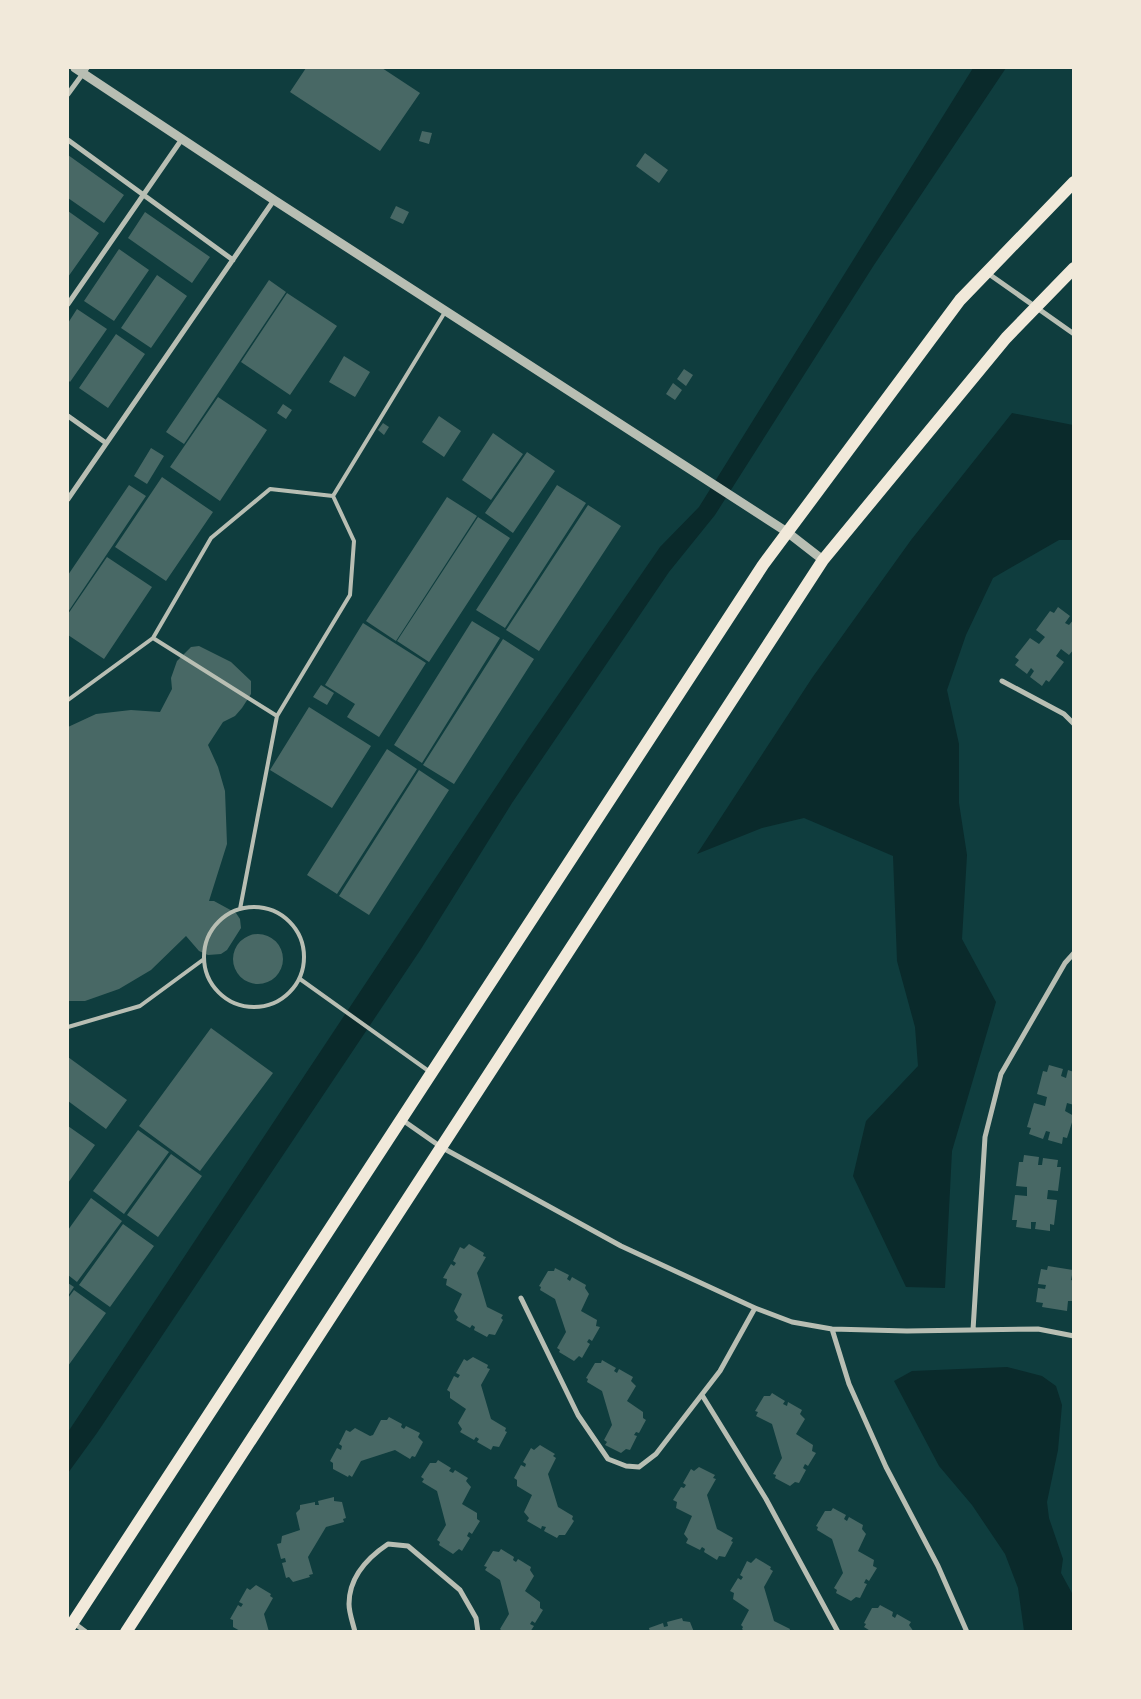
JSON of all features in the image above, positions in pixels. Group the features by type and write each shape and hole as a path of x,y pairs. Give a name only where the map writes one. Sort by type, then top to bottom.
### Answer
{"main road":[{"path":"70,1626 763,565 960,300 1074,182"},
{"path":"126,1632 823,560 1006,338 1074,268"}],"street":[{"path":"68,94 81,69 274,200 787,532 823,560"},
{"path":"68,304 182,139"},
{"path":"68,140 142,196 233,260"},
{"path":"68,499 274,200"},
{"path":"986,272 1074,334"},
{"path":"68,416 106,444"},
{"path":"1002,680 1064,714 1074,724"},
{"path":"973,1330 985,1137 1001,1074 1065,963 1074,953"},
{"path":"401,1119 441,1147 621,1246 755,1308 792,1322 832,1329 1038,1329 1074,1336"},
{"path":"521,1298 578,1415 608,1459 626,1466 639,1467 656,1454 720,1371 755,1308"},
{"path":"832,1329 849,1384 886,1467 938,1566 967,1632"},
{"path":"702,1395 766,1499 838,1632"},
{"path":"355,1632 349,1604 354,1579 370,1557 388,1544 408,1546 460,1590 476,1618 478,1632"},
{"path":"70,1626 86,1632"}],"lane":[{"path":"333,496 446,311"},
{"path":"68,700 92,680 153,638 211,538 270,489 333,496"},
{"path":"240,909 277,716 350,594 354,542 333,496"},
{"path":"153,638 277,716"},
{"path":"262,908 273,911 291,924 302,944 303,966 300,979 287,995 278,1001 256,1007 234,1003 216,990 207,976 204,948 213,927 230,913 240,909 262,908"},
{"path":"68,1027 140,1006 204,959"},
{"path":"300,979 432,1073"}],"water":[{"path":"973,68 1006,68 874,265 715,515 669,572 512,803 421,949 97,1433 68,1473 68,1432 529,737 660,547 699,507"},
{"path":"1012,413 1073,425 1073,540 1059,540 993,578 966,635 947,690 959,744 959,803 967,855 962,939 996,1002 952,1151 945,1288 906,1287 853,1176 866,1121 918,1066 915,1027 897,961 893,856 804,818 762,828 697,854 812,678 911,540"},
{"path":"1007,1367 1042,1376 1056,1386 1062,1405 1058,1450 1047,1502 1049,1518 1063,1559 1061,1573 1073,1595 1073,1631 1024,1631 1018,1588 1005,1554 972,1505 939,1466 894,1381 912,1371"}],"building":[{"path":"306,68 382,68 420,93 380,151 290,92"},
{"path":"422,131 432,133 429,144 419,141"},
{"path":"645,153 668,170 659,183 636,166"},
{"path":"68,155 124,195 104,223 68,198"},
{"path":"396,206 409,212 403,224 390,218"},
{"path":"68,211 99,233 68,277"},
{"path":"145,212 210,257 192,283 128,238"},
{"path":"119,249 149,270 114,321 84,301"},
{"path":"157,275 187,296 151,348 121,328"},
{"path":"269,280 286,292 184,444 166,432"},
{"path":"287,293 337,326 290,395 241,362"},
{"path":"77,309 107,329 70,382 68,380 68,323"},
{"path":"116,334 145,354 108,408 79,388"},
{"path":"344,356 370,372 355,397 329,382"},
{"path":"684,369 693,375 686,386 677,379"},
{"path":"673,383 682,390 675,400 666,394"},
{"path":"218,397 267,430 220,501 170,467"},
{"path":"283,404 292,410 286,419 277,413"},
{"path":"439,416 461,431 444,457 422,442"},
{"path":"383,423 389,427 384,435 378,430"},
{"path":"493,433 523,454 491,500 462,480"},
{"path":"151,448 164,456 147,484 134,476"},
{"path":"527,452 555,471 513,533 485,513"},
{"path":"162,477 213,512 166,581 115,547"},
{"path":"129,485 146,496 68,612 68,575"},
{"path":"557,485 586,503 505,628 476,610"},
{"path":"447,497 477,516 396,641 366,621"},
{"path":"588,505 621,526 539,651 506,630"},
{"path":"478,517 510,538 429,662 397,641"},
{"path":"107,557 152,587 104,659 68,635 68,614"},
{"path":"1058,607 1070,616 1065,623 1069,625 1074,619 1074,649 1069,655 1061,649 1056,656 1064,662 1049,682 1046,680 1042,686 1030,677 1034,671 1031,668 1027,674 1015,665 1019,660 1015,657 1030,638 1039,644 1045,637 1036,630 1050,611 1054,613"},
{"path":"472,621 500,638 422,763 394,745"},
{"path":"363,623 426,663 379,737 347,717 355,704 325,685"},
{"path":"503,639 534,659 454,784 423,765"},
{"path":"199,646 231,662 251,681 251,694 242,708 235,716 223,722 208,745 218,767 225,791 227,844 209,901 214,901 236,913 240,919 241,928 227,950 221,954 208,955 199,951 186,936 151,970 119,989 85,1001 68,1001 68,727 96,714 131,710 160,712 172,689 171,678 177,661 191,647"},
{"path":"321,685 334,693 327,705 313,697"},
{"path":"309,707 371,746 332,808 270,770"},
{"path":"387,749 417,769 337,894 307,875"},
{"path":"419,770 449,790 369,915 339,896"},
{"path":"258,934 267,936 278,945 283,959 281,968 272,979 258,984 249,982 238,973 233,959 235,950 244,939"},
{"path":"211,1028 273,1073 200,1171 139,1126"},
{"path":"68,1057 127,1100 106,1129 68,1101"},
{"path":"1049,1065 1063,1069 1061,1076 1066,1078 1068,1070 1074,1072 1074,1105 1067,1103 1065,1111 1074,1116 1067,1138 1063,1137 1062,1144 1048,1140 1050,1132 1046,1131 1043,1139 1029,1134 1031,1128 1027,1127 1034,1103 1045,1106 1047,1097 1037,1094 1043,1071 1047,1072"},
{"path":"68,1126 95,1145 68,1183"},
{"path":"138,1130 169,1152 124,1214 93,1191"},
{"path":"171,1154 202,1176 158,1237 127,1215"},
{"path":"1024,1155 1039,1157 1038,1165 1042,1165 1043,1158 1058,1160 1057,1167 1061,1167 1058,1191 1048,1190 1047,1199 1057,1200 1054,1225 1050,1224 1050,1231 1035,1229 1036,1222 1031,1222 1031,1229 1016,1227 1017,1220 1012,1220 1015,1195 1027,1196 1027,1187 1016,1186 1019,1162 1023,1162"},
{"path":"91,1198 122,1221 77,1282 68,1275 68,1230"},
{"path":"123,1224 154,1246 110,1307 79,1285"},
{"path":"469,1244 484,1253 483,1256 486,1257 477,1273 487,1307 503,1315 501,1318 503,1320 495,1335 489,1334 487,1337 474,1330 475,1327 472,1325 470,1328 456,1320 458,1317 454,1311 462,1294 446,1285 447,1279 443,1278 451,1264 454,1266 456,1263 453,1261 460,1247 464,1249"},
{"path":"1048,1266 1073,1270 1071,1280 1074,1281 1074,1301 1068,1301 1067,1311 1042,1307 1043,1303 1036,1302 1038,1288 1045,1289 1046,1285 1038,1284 1041,1269 1047,1270"},
{"path":"555,1268 569,1275 567,1279 570,1281 572,1277 586,1285 585,1288 589,1294 581,1311 597,1320 596,1326 600,1327 592,1341 589,1339 587,1342 590,1344 582,1358 579,1356 574,1361 559,1352 560,1350 557,1348 566,1332 555,1299 540,1290 541,1287 539,1286 548,1271 554,1271"},
{"path":"68,1283 74,1287 68,1296"},
{"path":"74,1290 106,1313 68,1366 68,1298"},
{"path":"473,1357 488,1365 487,1368 490,1369 481,1385 491,1419 506,1428 505,1431 507,1432 499,1447 493,1446 491,1450 477,1442 479,1439 476,1437 474,1440 460,1432 462,1429 458,1423 466,1409 450,1398 450,1392 447,1390 454,1376 458,1378 460,1375 456,1373 464,1359 467,1361"},
{"path":"602,1360 616,1368 614,1371 617,1373 619,1369 633,1377 631,1381 636,1386 627,1401 643,1412 643,1418 646,1420 639,1433 636,1432 634,1435 637,1436 630,1450 626,1449 621,1453 605,1445 607,1442 604,1440 612,1425 602,1391 587,1382 588,1379 586,1378 595,1363 601,1363"},
{"path":"772,1393 785,1401 783,1404 787,1406 788,1402 802,1410 800,1414 805,1419 796,1434 813,1445 812,1451 816,1453 808,1466 805,1464 803,1468 806,1470 799,1483 795,1482 790,1486 775,1478 776,1475 773,1474 782,1458 772,1424 756,1416 758,1412 755,1411 764,1396 770,1396"},
{"path":"389,1417 402,1424 401,1427 404,1429 406,1426 420,1433 418,1437 423,1442 415,1457 412,1456 410,1459 395,1450 361,1461 352,1477 349,1475 348,1477 333,1469 333,1463 330,1461 337,1448 341,1450 342,1446 339,1444 346,1430 350,1432 355,1428 370,1436 373,1435 381,1420 387,1420"},
{"path":"540,1445 555,1454 553,1456 556,1458 548,1474 558,1507 573,1516 572,1519 574,1521 565,1535 559,1535 557,1538 544,1531 546,1527 542,1526 541,1529 527,1521 529,1518 524,1512 532,1495 517,1486 517,1480 514,1478 521,1465 525,1467 526,1464 523,1462 531,1448 534,1450"},
{"path":"438,1460 451,1468 449,1471 453,1473 455,1470 468,1478 466,1481 471,1487 462,1504 477,1513 477,1519 480,1521 472,1534 469,1532 467,1536 470,1538 462,1551 459,1549 453,1554 439,1545 440,1542 437,1540 446,1525 437,1491 422,1482 424,1479 421,1477 430,1463 436,1463"},
{"path":"699,1467 715,1475 713,1478 716,1479 707,1495 717,1529 733,1538 731,1541 733,1542 725,1557 719,1556 717,1560 704,1552 705,1549 702,1547 700,1550 686,1543 688,1539 684,1534 692,1516 676,1508 677,1502 673,1500 681,1487 684,1488 686,1485 683,1483 691,1469 694,1471"},
{"path":"334,1497 334,1501 342,1502 346,1518 343,1519 344,1522 326,1527 308,1557 313,1574 309,1575 310,1577 293,1582 289,1577 286,1578 282,1563 286,1562 285,1558 281,1559 277,1544 281,1543 282,1536 300,1530 296,1513 300,1509 300,1505 315,1502 315,1505 319,1505 318,1501"},
{"path":"833,1508 846,1515 844,1519 847,1521 849,1517 863,1525 862,1529 866,1534 858,1551 874,1560 873,1566 877,1568 869,1581 866,1579 864,1583 867,1584 860,1598 856,1597 851,1601 836,1593 837,1590 834,1588 843,1573 832,1539 817,1530 818,1527 816,1526 825,1511 831,1511"},
{"path":"501,1549 514,1557 513,1560 516,1562 518,1559 531,1567 530,1570 534,1576 525,1591 540,1602 540,1608 543,1610 535,1623 532,1621 530,1624 534,1626 530,1632 503,1632 500,1629 509,1614 500,1580 485,1570 487,1567 484,1566 493,1551 499,1552"},
{"path":"756,1558 771,1567 770,1569 773,1571 764,1587 774,1621 790,1629 789,1632 745,1632 742,1629 741,1625 749,1610 733,1599 734,1593 730,1591 738,1578 741,1580 743,1577 740,1575 747,1561 751,1563"},
{"path":"256,1585 271,1594 270,1596 273,1598 264,1614 269,1632 242,1632 233,1627 233,1620 230,1619 238,1605 241,1607 243,1604 239,1602 247,1588 250,1590"},
{"path":"880,1605 893,1612 892,1616 895,1618 897,1614 911,1622 909,1625 914,1632 872,1632 864,1627 866,1624 864,1623 872,1608 878,1608"},
{"path":"682,1618 683,1621 690,1622 694,1632 650,1632 649,1628 663,1623 664,1627 668,1626 667,1622"}]}
